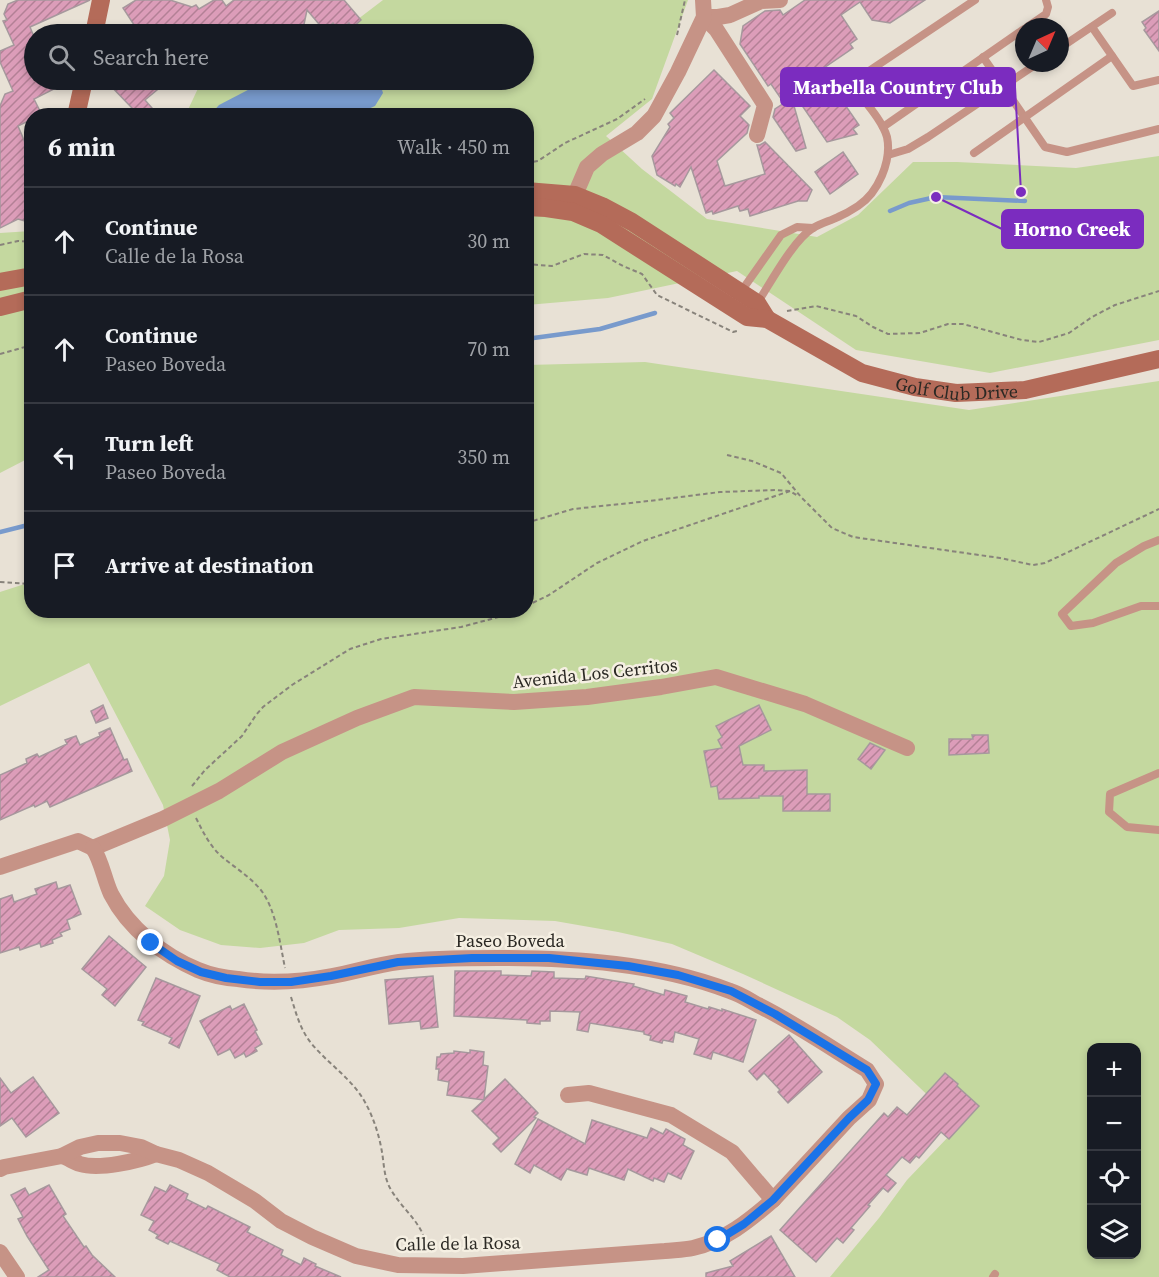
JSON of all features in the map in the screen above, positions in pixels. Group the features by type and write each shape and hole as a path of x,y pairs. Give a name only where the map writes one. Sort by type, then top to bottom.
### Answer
{"street":[{"path":"96,24 101,0"},
{"path":"703,8 718,17 730,15 761,1 780,0"},
{"path":"703,8 765,105 757,135"},
{"path":"574,204 587,167 602,154 637,133 654,116 678,72 703,8"},
{"path":"78,108 82,90"},
{"name":"Golf Club Drive","path":"534,193 574,204 601,224 736,299 748,316 767,320 862,373 915,387 956,393 1025,390 1159,359"},
{"name":"Golf Club Drive","path":"534,207 574,204"},
{"path":"0,282 24,278"},
{"path":"0,307 24,301"},
{"name":"Avenida Los Cerritos","path":"93,848 202,800 282,752 357,718 414,697 514,702 587,697 716,678 805,704 908,748"},
{"path":"0,867 78,841 93,848"},
{"name":"Paseo Boveda","path":"93,848 111,894 135,927 151,943 177,961 201,972 226,978 260,982 288,982 398,962 472,958 549,958 628,966 678,975 731,991 775,1014 867,1070 876,1084 868,1100 773,1200"},
{"path":"568,1095 589,1093 671,1115 732,1152 773,1200"},
{"name":"Calle de la Rosa","path":"0,1169 62,1156 98,1143 120,1143 141,1147 156,1154 180,1160 208,1173 240,1191 281,1221 357,1256 420,1269 692,1248 718,1240 735,1230 773,1200"},
{"name":"Calle de la Rosa","path":"62,1156 81,1164 101,1166 141,1160 156,1154"},
{"path":"0,1252 17,1277"}],"lane":[{"path":"748,316 797,242 813,228 861,204 871,195 880,181 888,155 887,138 883,127 857,91 860,77 975,0"},
{"path":"1040,18 1046,14 1048,7 1046,0"},
{"path":"1069,42 1112,13"},
{"path":"1092,27 1132,86 1159,80"},
{"path":"883,127 1015,35"},
{"path":"974,153 1112,56"},
{"path":"983,57 1045,147 1067,152 1159,129"},
{"path":"888,155 908,149 1025,72"},
{"path":"736,299 782,235 797,227 813,228"},
{"path":"1159,540 1116,563 1062,614 1071,626 1093,623 1141,606 1159,606"},
{"path":"1159,773 1110,794 1109,812 1127,827 1159,830"}],"path":[{"path":"675,41 685,0"},
{"path":"534,162 565,143 617,118 646,98"},
{"path":"0,245 24,241"},
{"path":"534,265 552,266 584,254 603,255 642,274 657,295 733,332 748,316"},
{"path":"767,320 787,311 816,306 856,316 888,334 920,333 948,324 963,324 1022,340 1040,342 1069,333 1092,317 1115,306 1159,291"},
{"path":"0,354 24,347"},
{"path":"727,455 752,461 782,473 801,497 832,528 854,537 1034,565 1045,563 1159,508"},
{"path":"534,521 573,509 720,492 789,491 801,497"},
{"path":"534,602 549,595 597,562 643,541 789,491"},
{"path":"0,582 24,584"},
{"path":"288,982 301,1029 312,1044 351,1083 373,1118 388,1184 423,1232 426,1241 420,1269"}],"green space":[{"path":"383,0 688,0 652,99 606,136 642,169 707,219 817,237 858,215 913,162 1076,168 1159,156 1159,340 990,373 856,350 737,271 608,298 534,304 534,108 189,108 197,90 534,90 534,24 352,24"},
{"path":"24,231 24,461 0,473 0,233"},
{"path":"645,362 969,410 1159,381 1159,1277 830,1277 907,1180 950,1135 943,1110 870,1040 837,1017 672,944 555,921 459,918 399,928 339,930 304,943 260,948 221,945 180,930 145,906 164,876 170,840 163,805 89,663 0,706 0,592 24,584 24,618 534,618 534,365"}],"water":[{"path":"248,90 382,90 383,93 375,106 371,108 216,108"}],"building":[{"path":"18,0 90,0 37,24 24,24 24,90 52,90 34,99 38,108 24,108 24,123 18,126 24,140 24,221 18,219 0,228 0,106 5,94 13,91 0,62 0,51 14,45 3,21 7,20 4,14 8,4"},
{"path":"136,0 170,0 192,7 196,5 199,9 214,0 222,0 226,6 234,0 344,0 361,20 356,24 319,24 307,10 304,24 133,24 123,8"},
{"path":"805,0 925,0 890,23 872,20 860,2 841,15 857,39 850,44 853,48 821,70 859,125 853,129 857,134 827,142 788,85 806,148 796,151 773,117 775,109 784,103 771,84 768,86 740,44 743,26 765,11 780,10 783,15"},
{"path":"1159,11 1159,51 1144,30 1146,28 1142,22"},
{"path":"714,70 750,106 740,116 749,125 747,133 717,161 725,186 765,174 757,145 765,142 812,190 807,201 798,201 750,216 748,209 740,211 738,206 713,214 712,211 706,213 691,167 680,187 657,175 652,156 670,127 668,124 674,118 670,113"},
{"path":"115,90 157,90 145,100 152,108 132,108"},
{"path":"843,152 858,174 830,194 815,172"},
{"path":"103,705 108,718 96,723 91,711"},
{"path":"759,705 771,730 739,746 743,765 764,765 764,771 807,770 807,794 830,794 830,811 783,811 783,796 719,799 717,786 711,787 704,751 722,748 718,740 722,737 716,726"},
{"path":"110,728 124,760 127,759 132,771 50,807 47,801 0,820 0,775 27,763 26,759 37,754 39,757 67,744 65,740 76,736 80,745 100,736 99,733"},
{"path":"972,735 988,735 989,753 949,755 949,739 973,739"},
{"path":"870,743 885,750 871,769 858,759"},
{"path":"56,882 58,889 70,885 81,914 67,920 70,929 60,933 62,936 52,940 53,943 41,947 40,943 20,950 19,947 0,953 0,899 12,895 14,902 37,894 35,889"},
{"path":"109,936 146,967 115,1006 102,995 107,989 82,969"},
{"path":"455,971 501,971 501,975 531,976 532,971 554,972 554,978 585,979 586,976 634,984 633,986 664,995 665,990 687,996 685,1002 708,1009 709,1007 722,1011 722,1009 756,1020 743,1062 713,1052 711,1059 694,1054 699,1039 675,1032 673,1042 663,1040 662,1043 650,1040 651,1036 644,1032 590,1023 588,1032 577,1030 580,1012 550,1011 550,1021 540,1021 540,1024 527,1023 527,1020 454,1016"},
{"path":"433,976 438,1027 421,1029 420,1021 389,1024 385,980"},
{"path":"156,978 200,996 179,1048 169,1043 172,1038 142,1025 144,1022 138,1020"},
{"path":"244,1004 262,1044 255,1048 257,1051 246,1057 244,1053 235,1058 230,1049 218,1055 200,1021 230,1006 232,1010"},
{"path":"789,1035 822,1072 788,1103 778,1092 780,1090 764,1073 757,1080 749,1071"},
{"path":"470,1050 484,1052 483,1065 488,1066 484,1099 505,1079 538,1113 534,1117 536,1118 501,1152 493,1144 499,1138 472,1111 484,1100 447,1095 449,1082 438,1080 437,1057 441,1054 454,1053 454,1051 470,1053"},
{"path":"945,1073 979,1106 949,1139 941,1132 919,1158 916,1156 910,1163 902,1157 886,1175 896,1183 888,1192 883,1188 851,1228 854,1230 843,1243 837,1238 816,1262 780,1230 884,1113 888,1117 897,1107 907,1115"},
{"path":"33,1077 59,1113 26,1137 12,1118 0,1126 0,1078 11,1093"},
{"path":"538,1119 585,1144 592,1120 647,1138 651,1128 663,1134 666,1129 685,1139 683,1145 694,1151 681,1179 668,1173 664,1182 654,1178 653,1181 628,1169 624,1180 589,1168 587,1175 567,1169 561,1180 534,1165 530,1173 515,1164"},
{"path":"49,1185 66,1214 63,1216 84,1247 86,1246 115,1277 38,1277 49,1270 18,1219 23,1217 11,1195 25,1188 29,1195"},
{"path":"170,1185 188,1194 186,1199 206,1209 208,1206 250,1227 247,1232 283,1250 281,1255 301,1265 304,1258 316,1264 315,1266 341,1277 230,1277 217,1270 220,1264 170,1241 168,1244 156,1238 158,1235 149,1230 154,1221 141,1215 155,1187 166,1192"},
{"path":"771,1236 795,1277 706,1277 706,1273 733,1266 730,1261"}],"waterway":[{"path":"890,211 909,203 936,197 1025,201"},
{"path":"534,338 600,329 655,313"},
{"path":"0,532 24,526"}],"place":[{"name":"Marbella Country Club","path":"1021,192"},
{"name":"Horno Creek","path":"936,197"}],"route":[{"path":"151,943 177,961 201,972 260,982 291,982 398,962 472,958 549,958 628,966 678,975 731,991 775,1014 867,1070 876,1084 868,1100 773,1200 744,1224 718,1240"}]}
